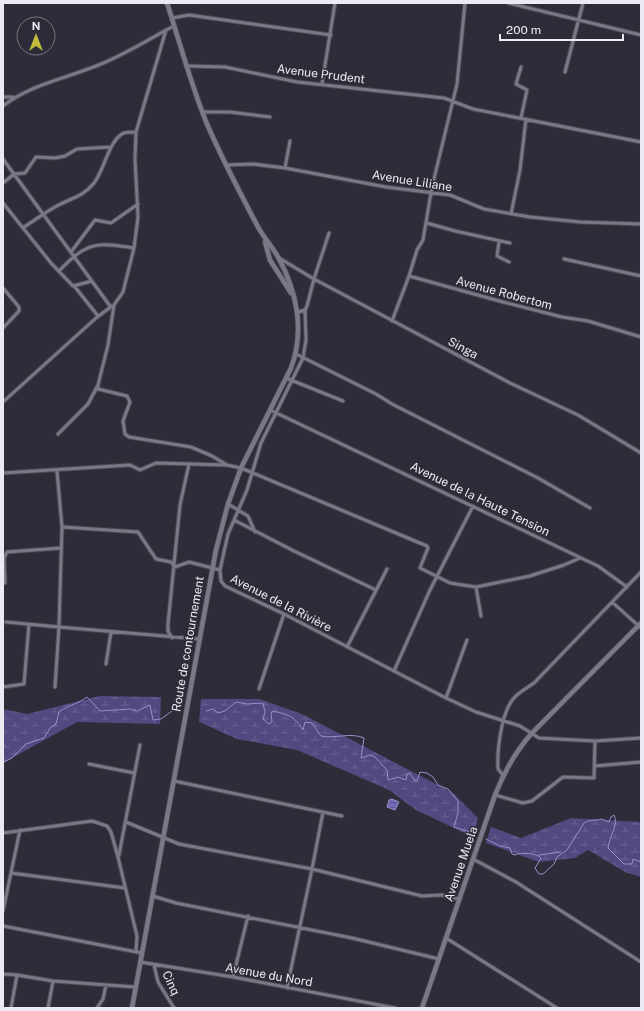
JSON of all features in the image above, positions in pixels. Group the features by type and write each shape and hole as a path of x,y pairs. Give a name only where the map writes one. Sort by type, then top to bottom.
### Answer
{"street":[{"name":"Route de contournement","path":"167,3 203,112 226,165 265,242 270,260 276,272 293,296"},
{"path":"322,84 335,3"},
{"path":"392,321 417,250 423,240 427,223 431,193 460,63 465,3"},
{"path":"508,3 641,35"},
{"path":"566,72 583,3"},
{"path":"172,18 189,15 234,23 331,35"},
{"path":"3,106 14,98 35,88 102,64 174,26"},
{"path":"3,402 98,316 112,306 123,292 134,248 138,217 135,159 136,132 166,30"},
{"name":"Avenue Prudent","path":"188,66 224,68 297,82 444,98 473,109 641,142"},
{"path":"521,67 516,84 527,90 521,118"},
{"path":"3,97 14,98"},
{"path":"203,112 230,112 270,117"},
{"path":"511,214 520,170 526,119"},
{"path":"24,227 44,215 55,206 69,202 86,193 95,182 111,147 123,133 136,132"},
{"path":"285,168 290,141"},
{"path":"3,183 14,174 25,173 36,158 55,158 65,156 77,149 111,147"},
{"path":"3,159 112,306 108,345 97,387 88,404 58,434"},
{"name":"Avenue Liliane","path":"226,165 253,164 285,168 386,187 450,196 484,209 511,214 580,222 641,224"},
{"path":"3,203 59,271 75,286 98,316"},
{"path":"71,252 95,220 111,222 138,204"},
{"path":"427,223 500,242 510,243"},
{"path":"220,570 228,534 247,490 261,443 303,358 306,340 306,310 314,279 329,233"},
{"name":"Route de contournement","path":"132,1008 212,568 228,504 242,468 286,378 296,354 299,338 298,312 289,284 278,257 265,242"},
{"path":"500,242 498,256 509,262"},
{"path":"59,271 74,256 100,244 134,248"},
{"name":"Singa","path":"278,257 314,279 392,321 510,383 578,415 641,453"},
{"path":"564,259 641,276"},
{"name":"Avenue Robertom","path":"409,276 562,317 588,321 641,337"},
{"path":"75,286 92,281"},
{"path":"3,288 19,307 19,310 3,328"},
{"path":"298,312 306,310"},
{"path":"296,354 538,478 590,508"},
{"path":"286,378 343,401"},
{"path":"97,387 98,389 127,396 130,402 123,421 124,431 129,436 191,447 212,456 227,465"},
{"name":"Avenue de la Haute Tension","path":"270,410 598,566 627,587"},
{"path":"3,473 57,471 130,465 140,470 156,463 227,465 242,468 427,546 428,548 420,567 436,577 450,583 476,587 530,576 580,558"},
{"path":"172,638 168,631 168,624 175,567 180,505 189,464"},
{"path":"55,686 59,627 62,527 57,471"},
{"path":"228,504 239,509 250,519 255,532"},
{"path":"394,671 436,577 473,506"},
{"path":"234,520 255,532 376,590"},
{"path":"62,527 138,532 156,559 169,562 175,567"},
{"path":"5,583 4,558 7,552 61,548"},
{"name":"Avenue de la Rivière","path":"175,567 189,562 220,570 221,581 225,586 284,614 446,698 476,712 520,726 542,739 594,741 641,738"},
{"path":"347,647 387,569"},
{"path":"503,775 499,773 497,759 507,709 514,697 534,683 641,572"},
{"path":"476,587 481,616"},
{"path":"612,602 640,626"},
{"path":"259,689 284,614"},
{"path":"6,622 172,638 199,639"},
{"path":"3,687 24,684 29,624"},
{"name":"Avenue Muela","path":"422,1008 503,775 516,753 532,733 640,626"},
{"path":"106,664 111,632"},
{"path":"446,698 466,640"},
{"path":"495,795 523,803 532,801 563,777 594,778 594,741"},
{"path":"118,857 140,745"},
{"path":"595,766 641,762"},
{"path":"89,764 134,773"},
{"path":"174,781 342,816"},
{"path":"287,988 323,812"},
{"path":"3,833 92,821 99,822 107,826 111,832 118,857 137,936 136,951"},
{"path":"126,822 180,844 312,869 422,896 441,895 459,899"},
{"path":"3,911 20,830"},
{"path":"473,859 516,882 641,962"},
{"path":"11,873 125,888"},
{"path":"153,896 176,903 248,916 389,946 439,959"},
{"path":"233,977 248,916"},
{"path":"3,926 142,952"},
{"path":"446,938 557,1008"},
{"name":"Avenue du Nord","path":"140,962 233,977 395,1008"},
{"name":"Cinq","path":"154,965 158,982 174,1008"},
{"path":"3,974 53,981 136,987"},
{"path":"11,1008 17,975"},
{"path":"48,1008 53,981"},
{"path":"97,1008 103,999 106,985"}],"green space":[{"path":"100,696 161,697 160,724 77,722 3,763 3,709 27,714"},
{"path":"201,699 259,699 302,714 453,793 478,818 473,837 416,810 389,790 297,750 237,739 199,722"},
{"path":"571,818 641,822 641,877 625,872 588,850 575,858 539,862 486,843 491,827 521,838"}],"shaded area":[{"path":"392,799 399,802 395,810 387,807 389,800"}],"waterway":[{"path":"3,760 4,762 12,758 26,744 44,738 50,728 56,724 59,712 87,697 100,711 130,709 137,711 150,705 153,720 161,719 172,711"},
{"path":"206,711 213,709 218,713 225,711 236,702 247,704 263,703 265,712 263,719 269,724 272,722 271,713 273,711 290,716 303,730 305,722 312,723 321,736 359,736 364,738 361,758 370,755 375,757 387,770 388,780 398,777 406,780 407,774 410,773 414,780 417,781 420,772 427,773 433,777 438,785 448,789 458,801 458,813 454,827 473,833"},
{"path":"486,839 500,846 510,848 512,854 515,855 528,854 539,856 541,858 535,868 539,874 543,874 554,864 557,857 567,850 584,823 602,819 609,822 611,817 614,815 615,827 608,848 624,864 632,864 633,859 641,862"},
{"path":"539,855 561,852"}]}
